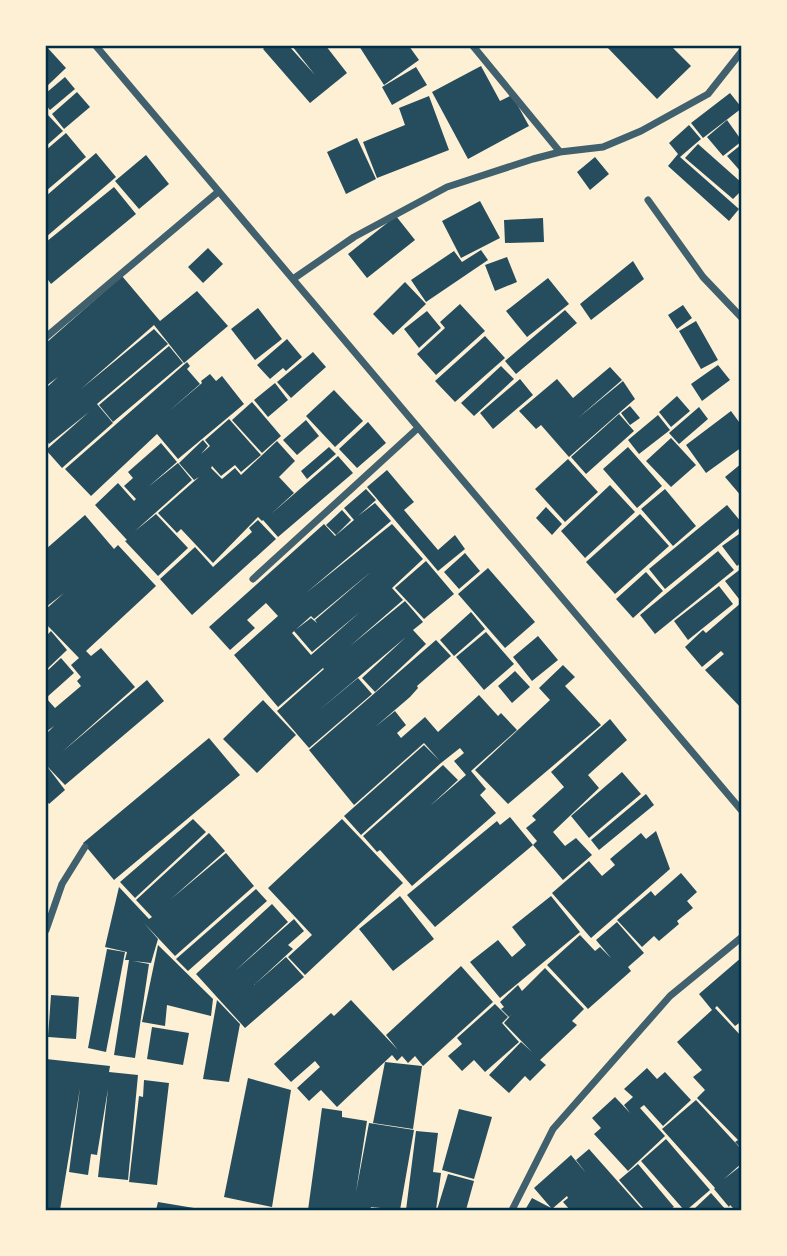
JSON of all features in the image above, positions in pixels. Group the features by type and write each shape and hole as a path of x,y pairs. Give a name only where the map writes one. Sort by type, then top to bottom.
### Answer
{"street":[{"path":"96,46 741,811"},
{"path":"473,46 560,152"},
{"path":"293,279 354,237 447,187 560,152 603,147 642,131 708,94 741,51"},
{"path":"46,337 218,191"},
{"path":"648,200 703,277 741,318"},
{"path":"253,579 418,428"},
{"path":"46,930 62,884 85,847"},
{"path":"512,1210 554,1129 670,996 741,937"}],"building":[{"path":"46,46 66,68 46,87"},
{"path":"266,46 289,46 315,75 292,46 326,46 347,73 310,103 263,49"},
{"path":"359,46 409,46 419,60 384,85"},
{"path":"606,46 671,46 691,66 657,99"},
{"path":"481,66 500,101 512,95 529,126 468,159 432,92"},
{"path":"416,67 427,85 392,105 382,87"},
{"path":"65,77 75,89 50,110 46,105 46,93"},
{"path":"77,92 90,107 64,129 52,114"},
{"path":"730,93 742,108 703,138 691,123"},
{"path":"429,96 449,150 377,178 363,142 405,125 399,108"},
{"path":"48,115 63,131 46,146 46,117"},
{"path":"727,120 742,141 723,156 707,137"},
{"path":"689,125 701,139 680,157 739,209 729,221 668,166 678,154 669,143"},
{"path":"66,133 86,157 46,191 46,150"},
{"path":"357,138 376,179 346,194 327,152"},
{"path":"698,144 742,183 742,190 733,199 685,158"},
{"path":"742,144 742,173 727,156"},
{"path":"96,153 116,177 46,237 46,196"},
{"path":"146,155 169,184 139,209 115,181"},
{"path":"595,157 609,174 590,190 577,172"},
{"path":"114,187 136,214 51,284 46,277 46,242"},
{"path":"480,201 500,238 461,258 442,221"},
{"path":"396,216 415,240 367,278 348,254"},
{"path":"543,218 544,242 505,243 504,220"},
{"path":"208,248 223,264 203,283 188,267"},
{"path":"481,250 488,260 426,302 411,280 454,251 462,262"},
{"path":"507,257 517,282 495,291 485,265"},
{"path":"633,261 644,279 591,320 580,304"},
{"path":"122,276 160,321 197,291 228,326 184,363 154,325 81,389 154,329 168,344 97,404 113,423 62,468 46,450 89,412 49,444 46,440 46,388 58,377 46,386 46,343"},
{"path":"548,278 569,304 527,337 506,311"},
{"path":"405,282 426,304 393,335 373,314"},
{"path":"460,304 485,331 436,375 417,354 445,328 440,322"},
{"path":"683,305 692,318 677,329 668,315"},
{"path":"258,308 282,339 255,360 231,329"},
{"path":"565,310 577,323 516,374 505,361"},
{"path":"427,311 441,328 419,348 404,329"},
{"path":"696,321 718,360 701,369 679,331"},
{"path":"485,336 505,358 455,402 435,381"},
{"path":"287,339 302,357 286,371 283,368 270,379 257,365"},
{"path":"169,346 183,363 113,422 99,405"},
{"path":"313,352 326,367 291,398 277,382"},
{"path":"187,362 190,366 187,369 200,384 168,412 202,383 210,374 216,381 222,376 244,404 178,459 157,434 91,496 65,469"},
{"path":"718,365 730,380 702,401 691,384"},
{"path":"501,366 514,379 474,416 461,403"},
{"path":"610,367 622,380 578,418 623,381 635,399 569,457 541,425 536,429 519,411 557,379 573,398"},
{"path":"520,379 533,395 493,429 480,413"},
{"path":"275,383 288,400 268,417 254,400"},
{"path":"334,390 363,421 335,447 306,416"},
{"path":"677,396 690,411 671,427 659,412"},
{"path":"252,402 281,436 262,453 232,420"},
{"path":"630,406 640,418 630,425 621,413"},
{"path":"699,407 708,419 679,444 669,433"},
{"path":"731,411 742,426 742,447 706,473 686,445"},
{"path":"619,414 634,431 586,474 571,457"},
{"path":"658,415 670,430 639,454 628,440"},
{"path":"229,419 261,455 241,472 235,465 221,476 212,466 222,479 235,468 241,475 277,441 295,461 279,477 294,493 271,514 338,456 353,473 278,537 258,517 213,563 181,529 177,533 158,513 199,477 194,480 179,463 203,440 208,446 201,454 210,446 205,440"},
{"path":"306,420 319,436 297,455 283,440"},
{"path":"368,422 386,443 357,468 339,449"},
{"path":"671,438 696,465 671,487 646,461"},
{"path":"161,443 177,462 148,487 178,463 192,480 135,531 156,514 188,548 158,576 95,505 118,483 134,501 136,499 124,486 133,478 128,472"},
{"path":"329,447 336,454 307,479 301,471"},
{"path":"628,447 662,486 637,508 603,469"},
{"path":"568,459 598,492 565,522 535,489"},
{"path":"742,463 742,497 725,477"},
{"path":"387,470 414,502 404,510 438,550 455,535 465,549 438,571 367,487"},
{"path":"610,485 635,512 585,558 561,531"},
{"path":"366,489 376,500 358,516 375,503 391,521 306,593 392,524 423,559 392,588 403,600 350,646 405,601 423,622 413,630 426,644 375,692 362,678 406,637 317,712 358,678 372,694 309,748 277,711 324,669 278,707 234,655 278,616 266,603 247,620 255,628 230,650 209,627 324,524 335,536 354,520 344,508","holes":["372,571 315,620 317,623 311,618 296,630 311,616 314,619","360,612 311,655 292,633 294,631 312,652"]},
{"path":"665,489 696,526 673,546 641,509"},
{"path":"727,505 742,526 665,589 649,569"},
{"path":"546,507 562,524 552,535 536,518"},
{"path":"342,510 351,520 336,535 326,525"},
{"path":"640,514 669,546 615,594 586,562"},
{"path":"85,515 114,549 118,545 156,586 86,651 91,656 101,648 135,687 62,752 147,680 164,701 65,785 46,765 46,734 54,726 46,732 46,698 55,708 81,686 77,681 81,677 71,665 79,658 46,624 46,609 64,593 46,607 46,549"},
{"path":"258,520 276,539 192,615 160,579 195,547 213,567 252,532 249,528"},
{"path":"742,532 742,562 737,566 722,546"},
{"path":"718,551 734,570 655,634 640,615"},
{"path":"465,553 480,571 459,589 444,572"},
{"path":"426,561 454,594 424,619 395,588"},
{"path":"488,568 535,622 505,648 458,594"},
{"path":"742,568 742,597 739,599 725,581"},
{"path":"646,572 663,591 633,618 616,599"},
{"path":"719,586 733,604 688,640 674,621"},
{"path":"742,602 742,709 705,670 724,654 721,651 702,667 685,647 703,630 706,633"},
{"path":"471,612 485,629 454,656 440,640"},
{"path":"51,631 67,650 46,670 46,636"},
{"path":"486,632 514,664 484,690 456,657"},
{"path":"538,636 558,660 532,681 513,657"},
{"path":"436,640 451,656 375,727 395,711 406,725 397,733 401,738 425,717 438,732 479,695 498,716 501,713 517,730 471,771 486,789 480,795 496,813 412,886 380,850 377,852 363,836 443,765 458,780 430,806 466,775 454,761 464,753 460,748 441,763 361,835 344,816 424,745 439,760 424,743 354,805 309,750"},
{"path":"61,658 74,673 46,698 46,672"},
{"path":"563,665 575,677 565,686 601,725 508,804 475,770 550,700 539,688"},
{"path":"515,671 530,687 512,703 498,686"},
{"path":"263,700 296,735 257,773 223,739"},
{"path":"610,719 627,740 588,775 599,788 553,832 565,846 576,838 592,855 563,880 533,845 537,841 526,828 536,820 532,816 564,787 551,772"},
{"path":"209,738 240,775 114,880 83,843"},
{"path":"46,765 65,790 49,804 46,800"},
{"path":"622,772 641,794 589,838 571,816"},
{"path":"646,794 654,805 599,850 591,840"},
{"path":"510,817 533,845 435,927 407,895 497,821 500,825"},
{"path":"193,819 206,832 135,898 120,882"},
{"path":"342,819 403,883 305,975 288,957 312,935 268,888"},
{"path":"656,831 670,869 591,938 552,893 589,861 602,876 615,865 610,859 641,833 646,839"},
{"path":"209,833 225,851 171,899 226,853 254,886 175,956 144,923 158,939 151,963 133,961 149,964 135,1058 114,1055 129,960 125,960 127,952 105,947 119,887 149,919 152,917 136,900"},
{"path":"681,873 697,892 687,901 693,908 659,941 654,936 642,947 617,920 651,891 655,896"},
{"path":"256,889 267,901 188,971 176,959"},
{"path":"400,896 434,939 393,971 359,929"},
{"path":"551,896 580,932 500,998 470,962 498,940 512,957 526,945 512,927"},
{"path":"272,904 288,922 235,971 294,919 304,931 288,945 293,949 254,985 286,957 304,977 245,1028 196,974"},
{"path":"617,922 644,953 628,967 631,971 588,1009 547,965 580,935 595,951 600,947 611,958 596,940"},
{"path":"158,945 213,999 211,1016 167,1005 165,1026 142,1022"},
{"path":"107,949 125,952 106,1052 88,1048"},
{"path":"742,957 742,1021 735,1026 717,1006 715,1008 742,1037 742,1149 735,1142 738,1140 697,1098 705,1090 693,1077 702,1070 677,1042 712,1010 699,994"},
{"path":"461,966 493,1002 423,1066 415,1056 408,1063 402,1056 397,1061 392,1055 337,1107 321,1090 309,1101 297,1088 320,1067 315,1061 291,1082 274,1064 331,1013 334,1016 351,1000 398,1050 386,1035"},
{"path":"545,968 584,1009 572,1021 577,1025 540,1060 546,1065 530,1081 525,1076 509,1093 489,1075 521,1042 532,1052 504,1023 512,1014 509,1017 501,1009 504,1007 500,1002 518,985 522,991"},
{"path":"51,995 79,997 76,1039 48,1037"},
{"path":"217,1000 240,1024 229,1082 203,1079"},
{"path":"495,1004 508,1017 502,1023 519,1042 485,1072 474,1060 462,1071 448,1056 462,1044 457,1038"},
{"path":"152,1027 189,1033 183,1065 147,1059"},
{"path":"46,1059 110,1066 109,1072 138,1075 128,1180 98,1177 108,1089 97,1155 91,1154 88,1175 69,1172 80,1088 60,1210 46,1210"},
{"path":"385,1062 422,1066 413,1129 373,1123"},
{"path":"647,1068 657,1079 665,1072 691,1100 663,1126 644,1105 640,1108 665,1136 628,1171 594,1134 601,1128 592,1118 615,1097 630,1113 624,1105 633,1097 624,1089"},
{"path":"248,1078 291,1090 272,1207 224,1197"},
{"path":"144,1080 169,1083 157,1185 129,1182 139,1096 143,1097"},
{"path":"696,1100 742,1150 742,1163 724,1179 742,1165 742,1210 735,1210 730,1205 729,1207 662,1129"},
{"path":"322,1108 342,1111 342,1117 367,1121 356,1192 369,1123 414,1130 400,1210 371,1207 370,1210 308,1210"},
{"path":"459,1109 492,1117 474,1179 442,1170"},
{"path":"416,1131 438,1133 433,1172 441,1173 436,1210 406,1210"},
{"path":"666,1139 710,1190 689,1208 691,1210 684,1210 641,1161"},
{"path":"589,1149 643,1210 570,1210 563,1202 567,1196 552,1209 534,1188 571,1155 586,1173 576,1160"},
{"path":"638,1164 674,1207 669,1210 645,1210 619,1180"},
{"path":"448,1174 474,1181 466,1210 437,1210"},
{"path":"711,1193 726,1210 693,1210"},
{"path":"532,1198 555,1210 525,1210"},
{"path":"158,1202 200,1209 200,1210 156,1210"}]}
